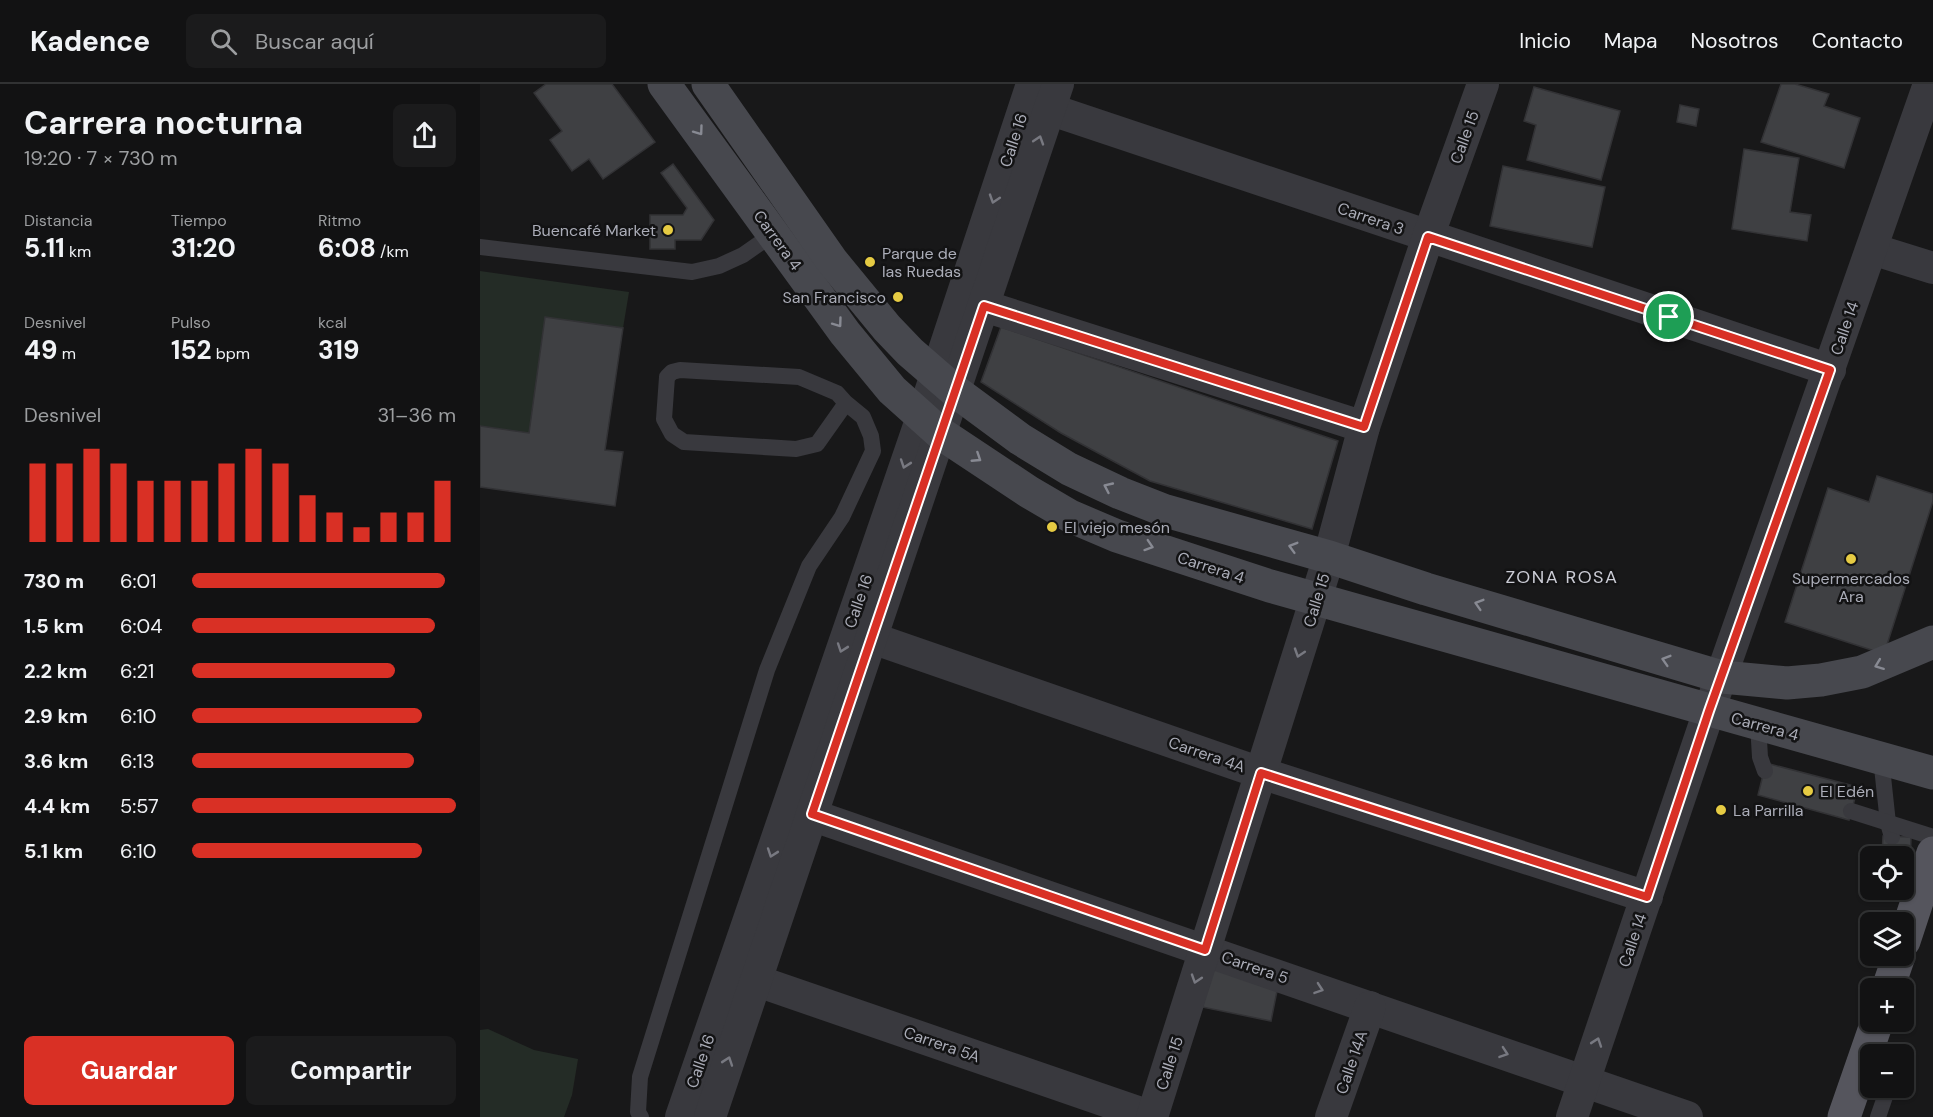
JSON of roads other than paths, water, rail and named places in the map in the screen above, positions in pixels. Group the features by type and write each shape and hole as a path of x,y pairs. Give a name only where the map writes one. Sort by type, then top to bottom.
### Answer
{"main road":[{"name":"Carrera 4","path":"664,84 869,364 892,390 931,425 1029,492 1070,516 1117,536 1316,600 1933,773"},
{"name":"Carrera 4","path":"708,84 822,246 887,328 910,352 945,382 1020,439 1069,469 1120,493 1166,511 1329,557 1426,589 1722,677 1787,683 1821,680 1862,672 1933,642"},
{"path":"794,262 822,246"},
{"path":"1914,886 1933,853"},
{"path":"1844,1117 1860,1082"}],"street":[{"name":"Calle 16","path":"681,1117 743,976 931,425 1032,84"},
{"name":"Calle 15","path":"1152,1117 1316,600 1364,427 1428,237 1483,84"},
{"name":"Calle 14","path":"1572,1117 1709,711 1929,84"},
{"name":"Calle 16","path":"945,382 984,306 1054,97"},
{"name":"Carrera 3","path":"1054,97 1428,237 1830,370"},
{"path":"1872,249 1933,268"},
{"path":"984,306 1364,427"},
{"name":"Calle 16","path":"800,810 872,638 931,425"},
{"name":"Carrera 4A","path":"872,638 1261,773 1647,897"},
{"name":"Carrera 5","path":"800,810 1687,1117"},
{"name":"Calle 16","path":"710,1117 743,976"},
{"name":"Carrera 5A","path":"743,976 1152,1117"},
{"name":"Calle 14A","path":"1331,1117 1370,1007"}],"lane":[{"path":"480,247 692,272 719,266 743,255 800,216"},
{"path":"640,1117 638,1112 640,1077 767,670 809,566 842,517 873,451 871,435 863,417 837,393 799,377 680,370 672,372 667,377 664,419 672,434 684,442 796,449 817,444 846,403"},
{"path":"1758,724 1760,757 1765,771"},
{"path":"1881,758 1890,830"},
{"path":"1851,811 1890,830 1933,837"},
{"path":"1878,1117 1885,1098"}],"place":[{"name":"Buencafé Market","path":"668,230"},
{"name":"Parque de las Ruedas","path":"870,262"},
{"name":"San Francisco","path":"898,297"},
{"name":"El viejo mesón","path":"1052,527"},
{"name":"Supermercados Ara","path":"1851,559"},
{"name":"El Edén","path":"1808,791"},
{"name":"La Parrilla","path":"1721,810"}],"district":[{"name":"ZONA ROSA","path":"1562,577"}]}
